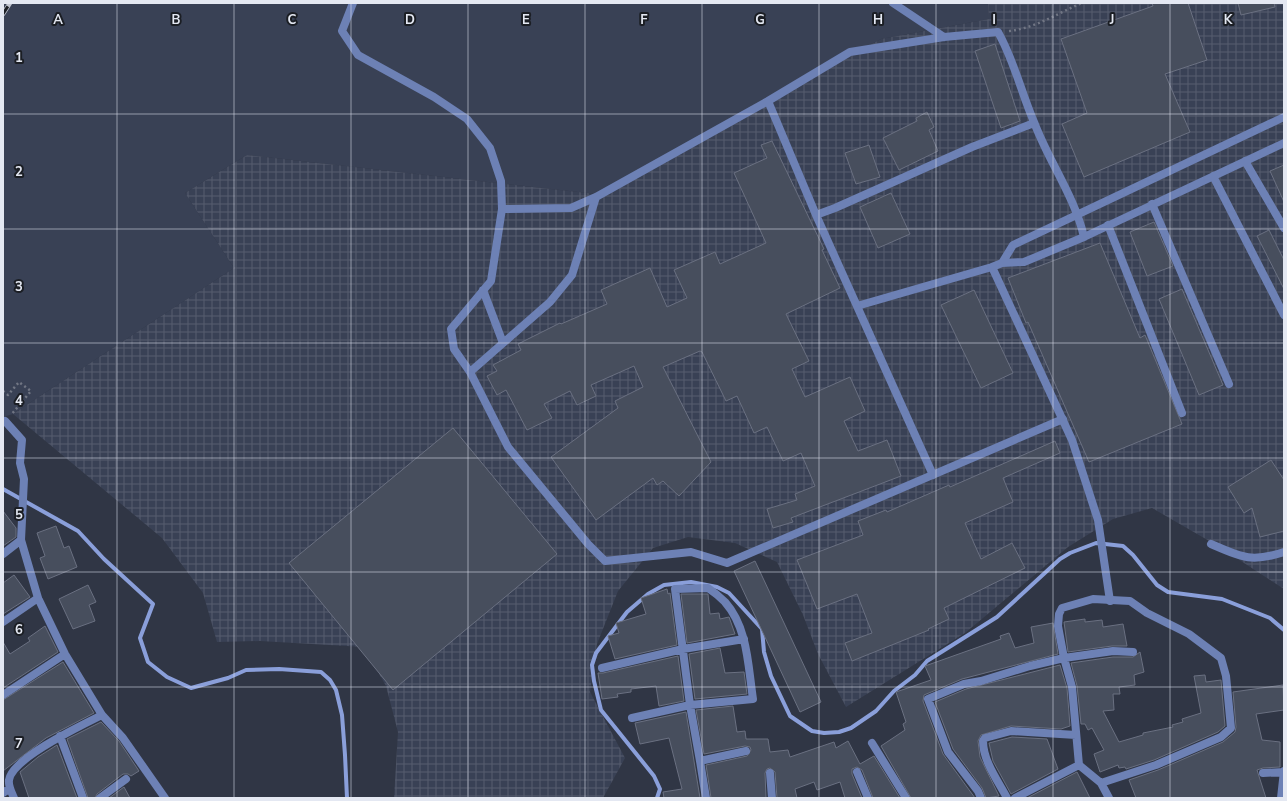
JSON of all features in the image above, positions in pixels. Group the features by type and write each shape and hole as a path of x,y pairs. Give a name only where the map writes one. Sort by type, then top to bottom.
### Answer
{"street":[{"path":"353,3 342,31 358,55 434,97 467,119 490,148 501,180 502,209 491,281 451,329 454,349 470,372 508,447 588,544 606,561 691,552 727,563 1063,419"},
{"path":"893,3 944,37"},
{"path":"502,209 571,208 596,198 768,101 850,52 944,37 998,32 1007,48 1034,123 1078,214 1084,236"},
{"path":"768,101 816,214 933,475"},
{"path":"1002,263 1013,245 1284,117"},
{"path":"816,214 835,208 972,148 1034,123"},
{"path":"857,306 1002,263 1024,262 1084,236 1284,143"},
{"path":"1245,161 1284,228"},
{"path":"1213,176 1284,315"},
{"path":"470,372 550,302 572,275 596,198"},
{"path":"1152,204 1229,384"},
{"path":"1108,225 1182,413"},
{"path":"992,267 1063,419 1095,513 1100,535 1110,601"},
{"path":"483,290 503,344"},
{"path":"5,421 22,440 20,463 24,480 21,540 38,598 65,654 102,715 123,738 165,798"},
{"path":"3,554 21,540"},
{"path":"1211,544 1237,556 1250,559 1270,557 1284,552"},
{"path":"632,718 690,706 753,699 741,628 725,603 708,588 675,589 690,706 706,798"},
{"path":"3,622 38,598"},
{"path":"1101,783 1156,765 1221,737 1231,728 1232,720 1226,676 1221,658 1189,634 1147,613 1130,601 1094,599 1062,608 1059,614 1058,626 1064,658 1072,687 1079,765 1101,783 1109,798"},
{"path":"602,668 682,649 744,639"},
{"path":"982,798 948,752 928,699 964,684 981,681 1030,666 1064,658 1113,651 1133,652"},
{"path":"3,695 65,654"},
{"path":"14,798 6,785 11,773 18,764 60,736 102,715"},
{"path":"1006,798 991,768 983,746 983,741 985,738 1011,731 1076,735"},
{"path":"60,736 83,798"},
{"path":"872,743 906,798"},
{"path":"700,761 746,751"},
{"path":"1020,797 1079,765"},
{"path":"857,772 868,798"},
{"path":"1263,773 1284,772 1281,798"},
{"path":"770,773 772,798"},
{"path":"100,798 126,779"}],"path":[{"path":"998,32 1019,30 1044,22 1082,3"},
{"path":"3,391 8,394 19,382 31,391 5,421"}],"shaded area":[{"path":"3,3 988,3 989,19 881,39 596,194 247,155 185,193 234,268 13,414 3,417"},
{"path":"988,3 1284,3 1284,589 1218,546 1152,508 1113,519 1068,547 965,633 846,707 818,654 803,615 777,562 735,543 688,537 653,548 618,591 597,644 590,692 625,758 603,798 394,798 398,732 386,686 364,647 260,641 217,642 203,593 162,538 13,414 234,268 185,193 247,155 596,194 881,39 989,19"}],"building":[{"path":"1152,3 1188,3 1207,60 1165,74 1190,132 1084,177 1062,124 1087,113 1061,39 1153,6"},
{"path":"1238,3 1274,3 1275,7 1241,15"},
{"path":"995,44 1020,121 1001,128 975,51"},
{"path":"927,112 934,127 929,130 938,151 899,170 883,138 917,121 916,118"},
{"path":"772,141 824,249 822,250 840,288 786,314 809,361 792,369 805,397 850,377 865,411 844,421 858,451 887,440 901,476 791,518 793,522 773,528 767,509 797,500 795,494 815,486 801,453 783,461 767,427 754,433 737,396 726,401 702,352 700,351 663,367 711,462 679,496 663,481 657,485 653,478 596,520 551,457 618,408 615,401 643,387 634,366 591,385 596,396 577,405 570,391 544,404 552,418 527,430 506,390 497,395 487,376 497,371 493,365 521,350 518,344 560,323 561,324 607,304 601,290 650,268 667,307 687,298 674,270 715,252 720,264 766,243 734,173 767,158 761,145"},
{"path":"869,145 880,177 856,184 845,153"},
{"path":"1284,165 1284,202 1270,171"},
{"path":"891,193 910,234 878,248 860,207"},
{"path":"1154,222 1173,266 1147,276 1130,232"},
{"path":"1269,230 1284,260 1284,289 1257,236"},
{"path":"1100,243 1140,338 1145,335 1182,424 1089,462 1028,322 1026,323 1008,278"},
{"path":"1182,289 1223,385 1199,395 1159,299"},
{"path":"974,290 1013,373 981,388 941,305"},
{"path":"453,428 557,554 393,690 289,563"},
{"path":"1055,441 1060,453 1003,478 1013,502 965,523 981,559 1012,543 1025,568 944,608 949,619 928,629 929,630 852,661 845,643 872,633 857,594 817,609 797,560 863,535 858,521 886,510 887,512 949,485 950,487"},
{"path":"1271,460 1284,480 1284,531 1260,537 1252,508 1244,513 1228,487"},
{"path":"3,511 16,528 16,537 3,546"},
{"path":"56,526 64,548 69,546 77,567 48,579 40,558 45,556 37,533"},
{"path":"755,561 821,702 800,712 734,571"},
{"path":"14,575 30,597 3,614 3,583"},
{"path":"88,585 96,602 89,605 95,621 73,629 59,599"},
{"path":"667,589 668,594 670,593 677,645 615,659 608,636 619,633 616,623 646,614 641,598"},
{"path":"681,594 708,594 710,614 719,613 720,619 729,617 735,634 687,643"},
{"path":"1085,619 1085,622 1102,620 1103,627 1123,624 1127,646 1112,646 1068,652 1064,622"},
{"path":"1053,623 1058,654 962,679 924,695 923,701 943,754 975,798 911,798 881,746 905,730 903,724 906,722 896,692 931,680 925,666 1001,639 1000,636 1009,633 1015,648 1034,643 1031,627"},
{"path":"45,626 58,652 3,688 3,642 10,654 30,641 28,638"},
{"path":"720,648 725,673 744,672 747,694 695,699 689,654"},
{"path":"1140,652 1144,672 1134,675 1135,685 1119,687 1120,694 1113,694 1114,710 1103,711 1119,742 1143,735 1143,733 1173,727 1172,725 1183,722 1182,719 1201,713 1194,676 1205,675 1206,682 1221,680 1225,726 1218,732 1154,760 1126,769 1125,767 1119,768 1118,765 1100,772 1094,754 1104,750 1092,728 1088,730 1085,724 1081,724 1077,686 1071,663 1113,657 1133,657"},
{"path":"678,656 684,701 659,706 656,686 631,689 631,692 617,694 618,697 602,699 598,673"},
{"path":"63,662 94,713 46,738 3,771 3,700"},
{"path":"1060,665 1067,688 1070,726 1061,729 1011,726 981,735 978,741 980,757 999,796 986,798 982,788 953,749 935,702 966,689"},
{"path":"1283,685 1284,710 1256,714 1262,740 1280,742 1280,767 1263,768 1257,770 1266,798 1136,798 1129,780 1158,770 1223,742 1235,732 1236,727 1233,692"},
{"path":"733,706 737,732 745,731 746,739 768,739 770,752 788,750 790,757 834,742 836,748 848,741 860,764 874,756 900,798 873,798 862,770 857,767 852,769 852,774 862,798 845,798 840,782 817,790 814,782 795,789 797,798 777,798 775,772 770,768 767,769 765,773 766,798 711,798 706,765 747,756 751,750 750,747 745,746 704,754 696,710"},
{"path":"686,712 700,798 664,798 663,792 682,789 669,738 640,744 635,723"},
{"path":"101,722 119,741 139,771 131,776 128,774 123,774 97,794 95,798 88,798 67,739"},
{"path":"1012,737 1047,739 1058,769 1011,794 993,761 989,743"},
{"path":"57,745 77,798 29,798 20,772 38,757"},
{"path":"1077,772 1090,798 1027,798"},
{"path":"124,787 130,798 109,798"}],"waterway":[{"path":"3,489 78,531 104,559 153,604 140,638 148,662 167,677 191,688 228,678 246,670 279,669 321,672 330,680 336,690 342,715 347,798"},
{"path":"657,798 660,789 654,776 601,710 592,665 596,653 627,612 648,594 664,585 691,582 717,587 729,593 762,629 764,652 771,676 790,716 812,731 824,733 839,732 851,728 876,711 894,691 915,675 927,661 997,617 1060,559 1070,553 1096,543 1123,546 1133,555 1157,585 1168,592 1222,599 1270,618 1284,630"}],"railway":[{"path":"3,14 10,3"}]}
